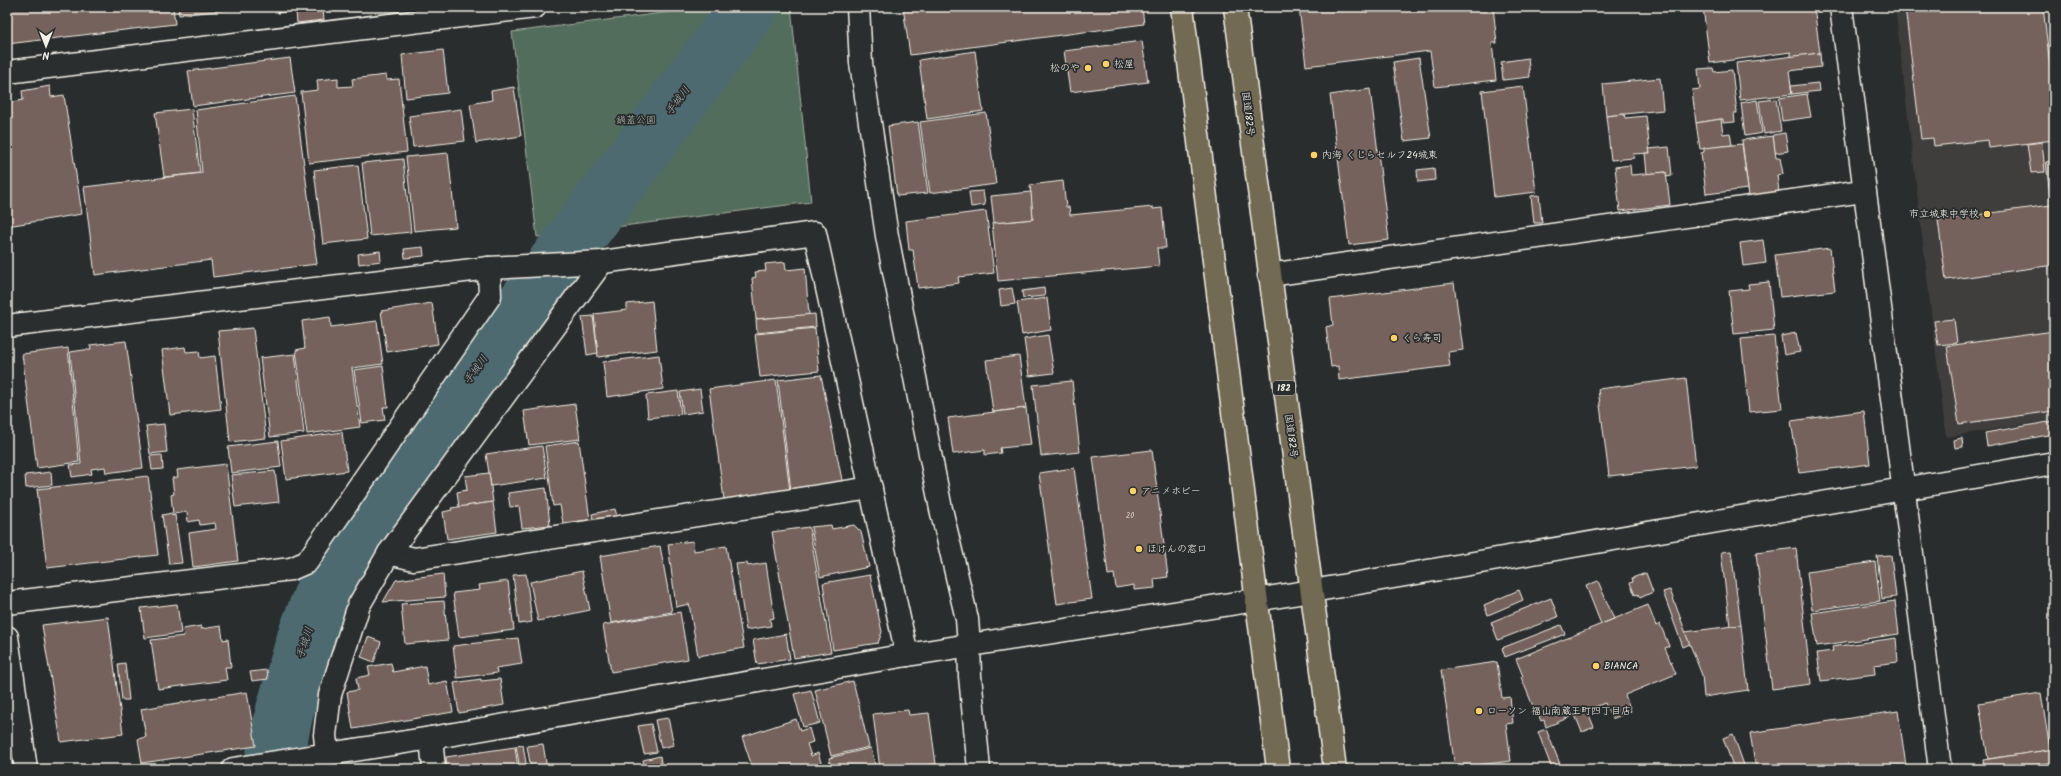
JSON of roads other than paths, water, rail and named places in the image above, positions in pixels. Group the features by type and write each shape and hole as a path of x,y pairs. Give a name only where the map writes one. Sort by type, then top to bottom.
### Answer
{"highway":[{"path":"1182,7 1258,600 1278,769"},
{"name":"国道182号","path":"1235,7 1335,769"}],"street":[{"path":"7,72 535,7"},
{"path":"858,7 861,63 886,236 942,509 967,619 970,676 979,769"},
{"path":"1841,7 1863,190 1940,769"},
{"path":"1269,275 1863,190"},
{"path":"7,326 489,268 595,262 815,233 907,654"},
{"path":"327,754 325,735 330,695 360,605 389,553 595,262"},
{"path":"7,603 291,569 307,562 490,296 489,268"},
{"path":"233,769 431,738 907,654 1312,591 2054,463"},
{"path":"389,553 414,559 871,488"},
{"path":"7,638 26,769"},
{"path":"431,738 434,769"}],"waterway":[{"name":"手城川","path":"272,769 285,710 307,635 326,586 366,522 478,368 749,7"}],"place":[{"name":"松屋","path":"1106,64"},
{"name":"松のや","path":"1088,68"},
{"name":"内海 くじらセルフ24城東","path":"1314,155"},
{"name":"市立城東中学校","path":"1987,214"},
{"name":"くら寿司","path":"1394,338"},
{"name":"アニメホビー","path":"1133,491"},
{"name":"ほけんの窓口","path":"1139,549"},
{"name":"BIANCA","path":"1596,666"},
{"name":"ローソン 福山南蔵王町四丁目店","path":"1479,711"}],"park label":[{"name":"鍋蓋公園","path":"636,120"}]}
